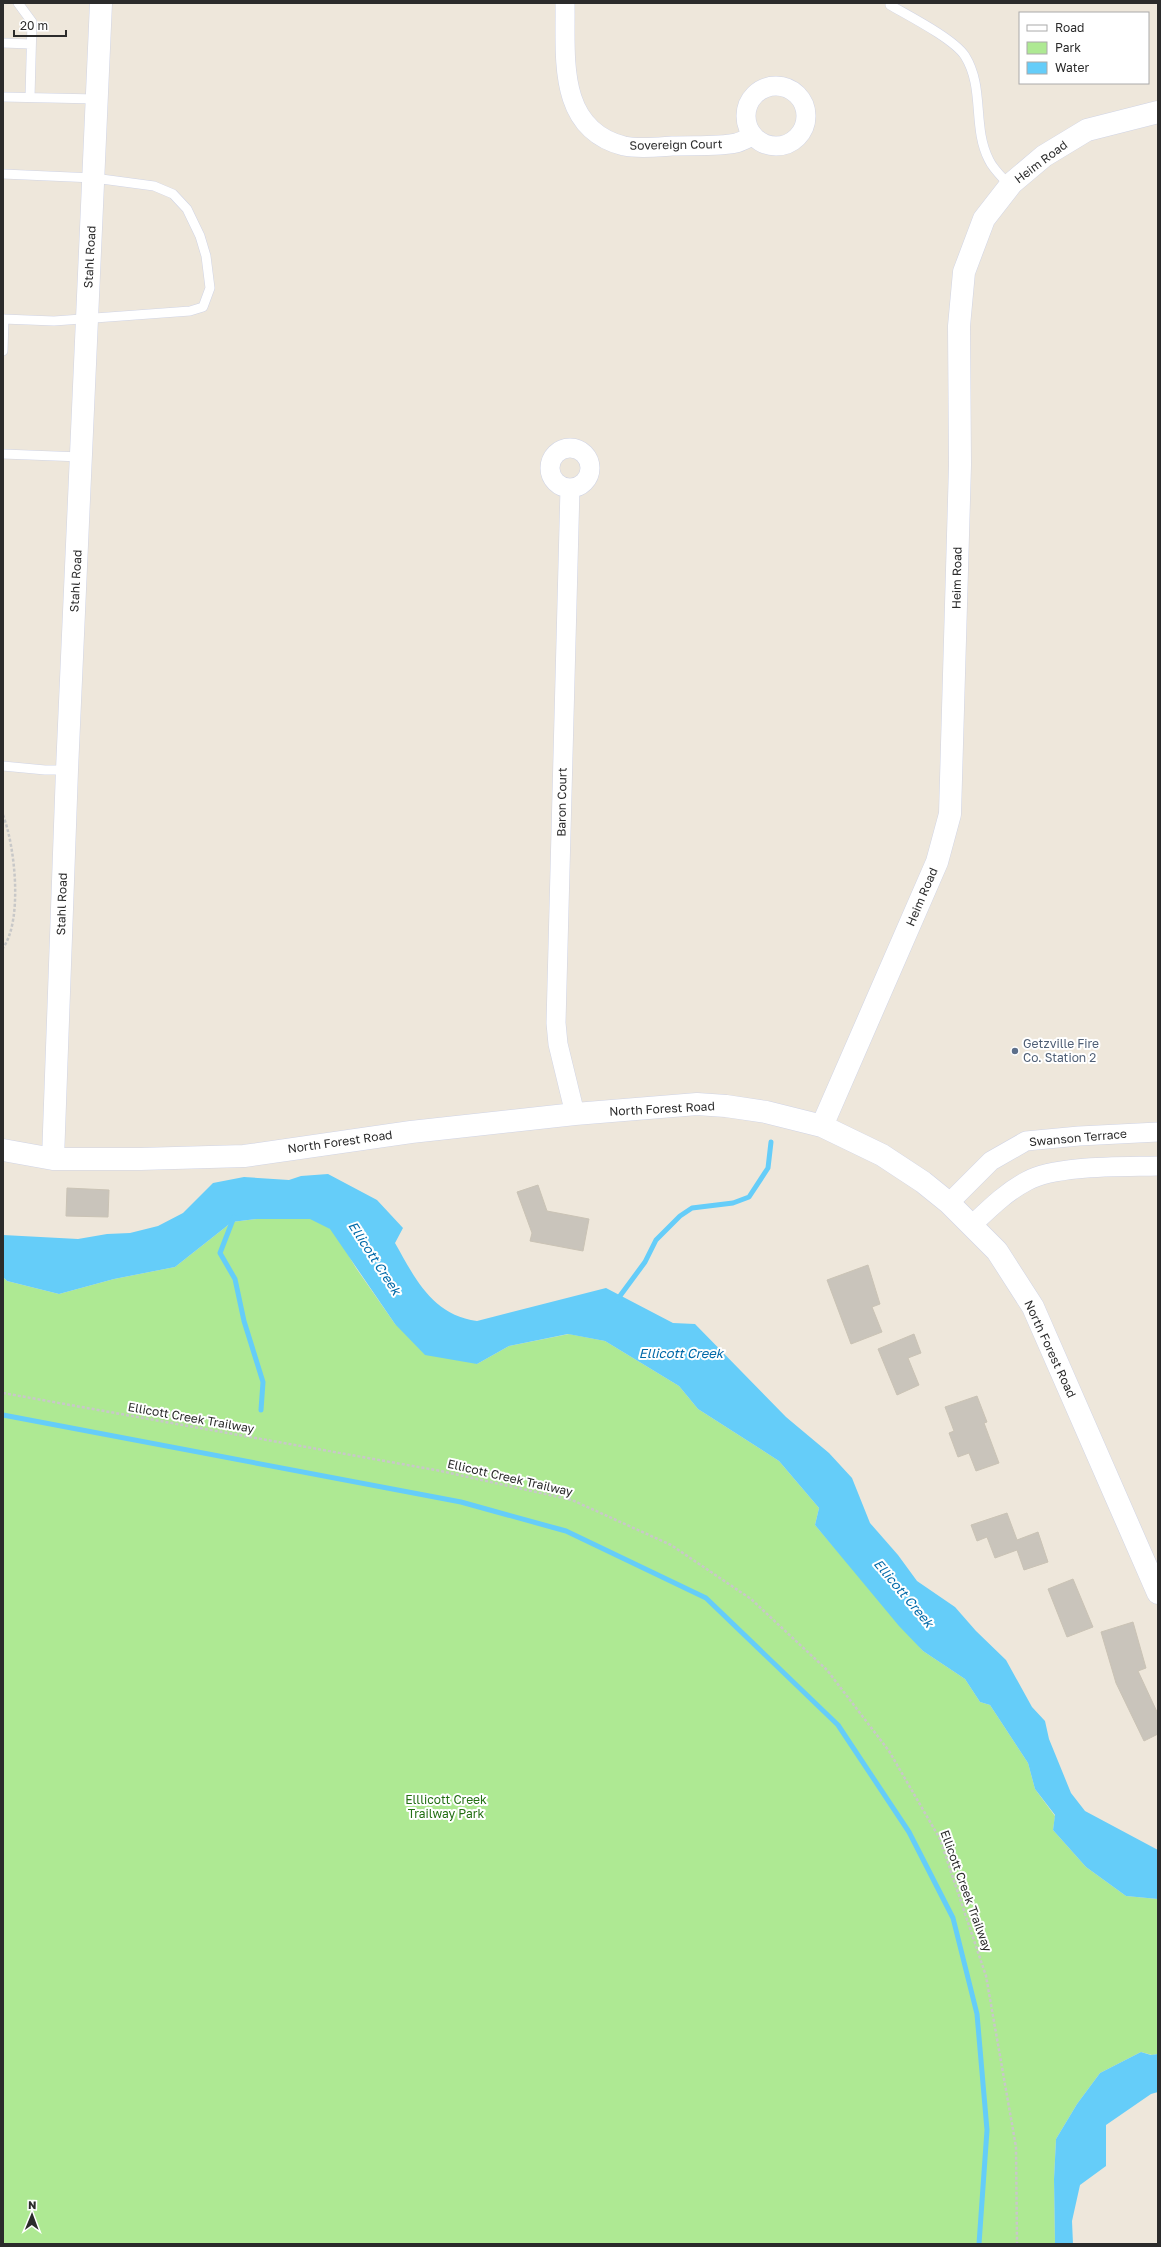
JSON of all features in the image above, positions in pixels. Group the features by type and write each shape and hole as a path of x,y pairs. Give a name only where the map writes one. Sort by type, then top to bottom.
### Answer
{"street":[{"name":"Stahl Road","path":"53,1159 67,770 101,3"},
{"name":"Sovereign Court","path":"566,3 567,83 572,101 580,117 592,130 608,140 624,146 645,147 736,143 752,136"},
{"name":"Heim Road","path":"822,1126 937,862 950,814 960,465 959,326 964,272 984,219 1010,186 1044,156 1087,130 1158,112"},
{"name":"Baron Court","path":"570,488 556,1023 558,1044 575,1114"},
{"name":"North Forest Road","path":"3,1150 53,1159 140,1159 244,1156 411,1132 575,1114 697,1104 726,1106 766,1112 822,1126 882,1155 923,1182 949,1203 997,1251 1033,1307 1158,1593"},
{"name":"Swanson Terrace","path":"949,1203 991,1161 1026,1142 1079,1136 1158,1132"},
{"path":"972,1225 1004,1195 1029,1180 1056,1171 1158,1166"}],"lane":[{"path":"18,3 32,22 30,98"},
{"path":"890,5 946,40 965,55 977,86 980,128 989,160 1010,186"},
{"path":"3,43 31,44"},
{"path":"3,97 97,99"},
{"path":"3,174 94,178 154,186 173,194 187,209 200,236 206,256 210,288 203,307 190,311 54,321 4,319 3,351"},
{"path":"3,454 81,457"},
{"path":"3,766 45,770 67,770"}],"path":[{"path":"3,815 11,844 14,890 13,926 9,939 3,948"},
{"name":"Ellicott Creek Trailway","path":"3,1393 441,1471 572,1500 671,1545 751,1599 827,1670 889,1751 940,1839 986,1976 1016,2147 1016,2244"}],"green space":[{"name":"Elllicott Creek Trailway Park","path":"257,1219 315,1219 334,1231 356,1268 395,1324 477,1364 509,1346 569,1334 605,1341 679,1386 698,1409 779,1461 819,1508 815,1525 923,1651 965,1679 980,1702 990,1705 1028,1763 1035,1789 1055,1816 1053,1830 1086,1867 1126,1896 1158,1899 1158,2054 1152,2055 1141,2052 1100,2073 1077,2104 1056,2139 1054,2179 1055,2244 3,2244 3,1277 7,1281 59,1294 114,1279 175,1267 232,1222"}],"water":[{"name":"Ellicott Creek","path":"328,1174 377,1200 403,1228 395,1243 418,1281 437,1303 448,1311 461,1317 477,1321 606,1288 673,1323 695,1324 786,1417 829,1453 852,1478 870,1523 898,1555 917,1581 955,1607 976,1631 1006,1660 1032,1707 1045,1721 1049,1739 1071,1793 1085,1811 1158,1850 1158,1899 1126,1896 1086,1867 1053,1830 1055,1815 1035,1789 1028,1763 990,1705 980,1702 965,1679 923,1651 899,1626 815,1525 819,1508 779,1461 698,1409 679,1386 605,1341 568,1334 509,1346 477,1364 425,1355 395,1324 330,1229 310,1219 257,1219 232,1222 175,1267 114,1279 59,1294 7,1281 3,1277 3,1235 78,1239 107,1234 130,1233 158,1226 183,1213 213,1183 244,1177 289,1180 301,1176"},
{"path":"1141,2052 1151,2055 1158,2054 1158,2092 1151,2094 1106,2125 1106,2166 1080,2185 1072,2221 1073,2244 1055,2244 1054,2179 1056,2139 1077,2104 1100,2073"}],"building":[{"path":"538,1185 547,1211 589,1219 583,1251 530,1241 532,1233 517,1192"},
{"path":"67,1188 109,1190 108,1217 66,1216"},
{"path":"868,1265 880,1304 872,1307 882,1332 851,1344 827,1280"},
{"path":"914,1334 921,1353 908,1358 919,1385 897,1395 878,1349"},
{"path":"977,1396 987,1422 984,1423 999,1463 976,1471 969,1453 958,1457 949,1433 954,1431 945,1407"},
{"path":"1007,1513 1017,1540 1038,1532 1048,1562 1024,1570 1017,1550 995,1558 987,1537 977,1541 971,1525"},
{"path":"1073,1579 1093,1627 1067,1637 1048,1589"},
{"path":"1133,1622 1146,1668 1138,1671 1158,1714 1158,1734 1144,1741 1116,1683 1101,1632"}],"waterway":[{"path":"617,1300 645,1262 656,1240 680,1216 692,1208 733,1203 749,1197 768,1168 771,1142"},
{"path":"234,1217 220,1253 235,1279 244,1321 263,1382 261,1410"},
{"path":"3,1415 461,1502 566,1531 706,1598 838,1725 909,1832 953,1918 977,2014 987,2130 979,2244"}],"place":[{"name":"Getzville Fire Co. Station 2","path":"1015,1051"}]}
